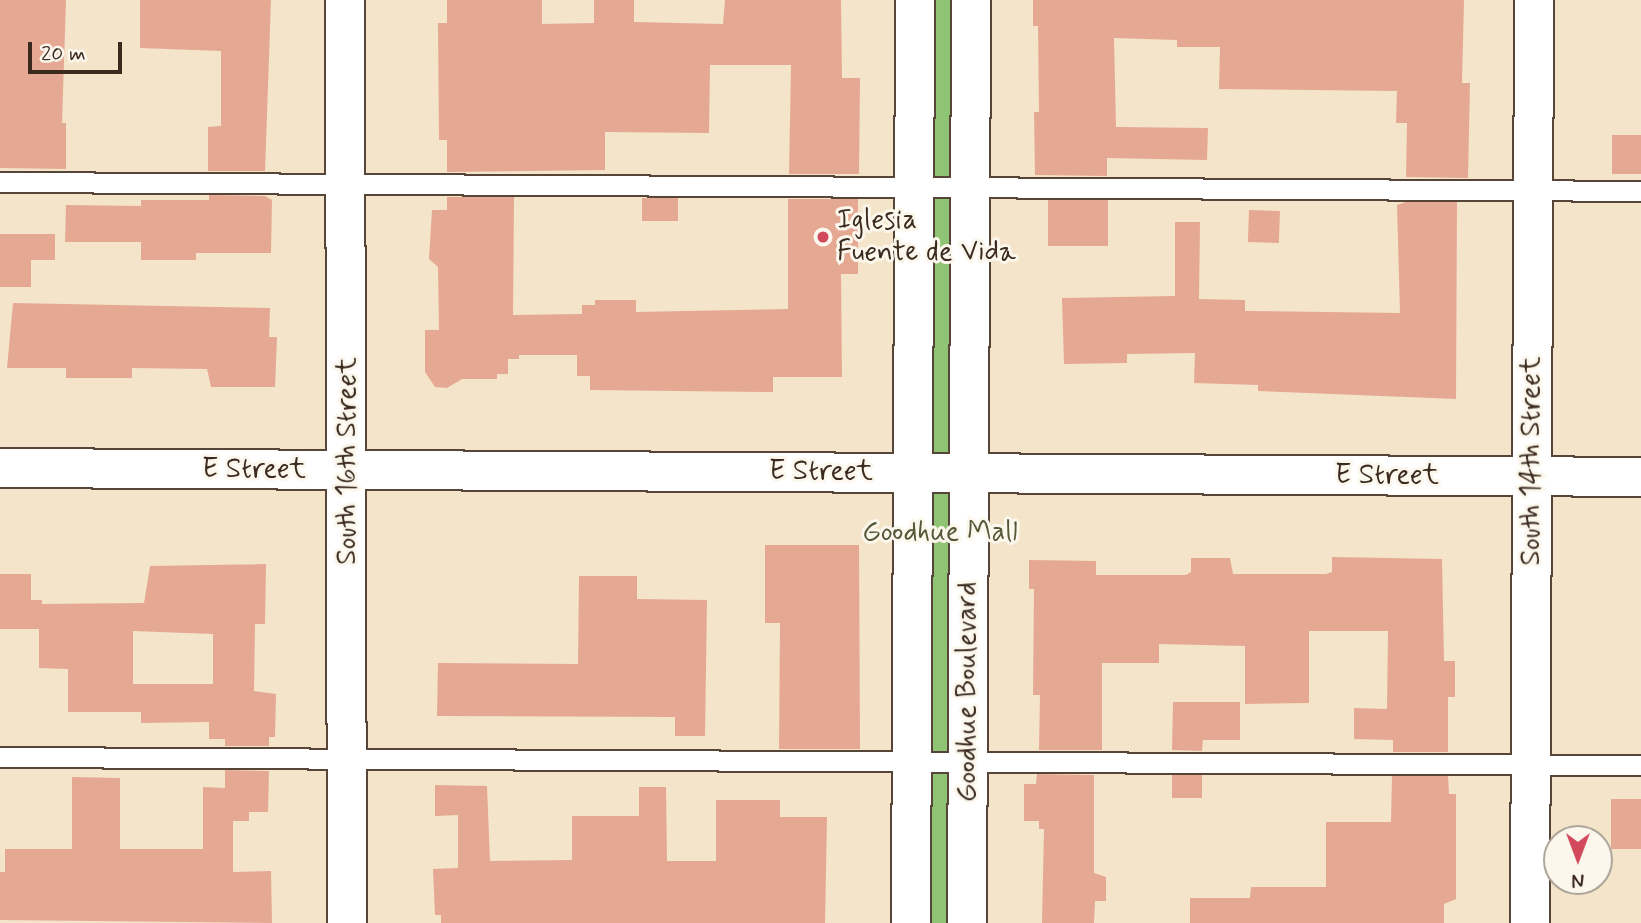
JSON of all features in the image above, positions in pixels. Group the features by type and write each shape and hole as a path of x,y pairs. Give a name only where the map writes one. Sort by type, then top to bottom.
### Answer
{"street":[{"name":"South 16th Street","path":"345,0 347,923"},
{"name":"Goodhue Boulevard","path":"911,923 915,0"},
{"name":"Goodhue Boulevard","path":"967,923 971,0"},
{"name":"South 14th Street","path":"1530,923 1534,0"},
{"name":"E Street","path":"0,468 1641,477"}],"lane":[{"path":"0,181 971,184 1641,191"},
{"path":"0,757 1641,765"}],"green space":[{"name":"Goodhue Mall","path":"915,0 971,0 971,923 915,923"}],"building":[{"path":"0,0 66,0 62,123 66,123 66,169 0,168"},
{"path":"140,0 271,0 265,171 208,171 208,127 221,126 221,51 140,48"},
{"path":"447,0 542,0 542,24 594,23 594,0 634,0 634,22 723,24 725,0 841,0 842,78 860,78 859,174 789,174 791,65 710,65 709,133 605,132 605,170 447,172 447,140 439,140 438,23 447,23"},
{"path":"1033,0 1464,0 1462,83 1470,83 1468,178 1406,177 1407,123 1396,123 1397,91 1219,89 1220,47 1177,47 1177,40 1114,38 1116,127 1208,128 1207,160 1107,158 1107,176 1035,175 1034,112 1039,112 1038,26 1033,26"},
{"path":"1612,135 1641,135 1641,174 1612,174"},
{"path":"209,195 265,196 272,200 271,253 196,253 196,260 141,260 141,242 65,242 66,205 141,206 141,200 209,200"},
{"path":"447,197 514,197 513,315 582,314 582,305 595,305 595,300 636,300 636,312 788,309 788,199 858,199 858,274 841,274 842,377 773,377 773,392 590,390 590,376 577,376 577,355 519,355 519,359 508,359 508,374 497,374 497,379 462,379 447,388 435,387 425,372 425,330 439,330 438,267 429,259 432,210 447,210"},
{"path":"642,198 678,198 678,221 642,221"},
{"path":"1048,200 1108,200 1108,246 1048,246"},
{"path":"1406,202 1457,202 1456,399 1258,391 1258,385 1194,383 1195,353 1127,354 1127,363 1064,364 1062,298 1175,296 1175,222 1200,222 1199,299 1245,300 1245,311 1400,313 1397,205"},
{"path":"1249,210 1280,211 1279,243 1248,242"},
{"path":"0,234 55,234 55,260 31,260 31,287 0,287"},
{"path":"13,303 270,308 269,337 277,337 275,387 211,387 207,369 132,368 132,378 66,378 66,368 7,368"},
{"path":"765,545 859,545 860,749 779,749 780,623 765,623"},
{"path":"1332,557 1442,559 1444,661 1455,661 1455,697 1448,697 1448,752 1393,752 1393,740 1354,739 1354,708 1387,709 1388,631 1309,631 1309,703 1245,704 1245,646 1159,644 1159,663 1102,663 1102,750 1039,750 1040,695 1033,695 1034,589 1029,589 1029,560 1096,561 1096,575 1186,575 1191,572 1191,558 1230,558 1233,574 1326,574 1332,572"},
{"path":"266,564 265,624 255,624 254,691 276,694 275,737 269,737 269,746 225,746 225,739 209,739 209,722 141,723 141,712 68,712 68,669 39,668 39,629 0,629 0,574 31,574 31,600 42,600 42,604 144,603 150,566","holes":["133,631 213,634 213,684 133,684"]},
{"path":"579,576 637,576 637,599 707,600 705,736 675,736 675,717 437,716 438,663 578,664"},
{"path":"1173,702 1240,702 1240,740 1203,740 1202,751 1172,750"},
{"path":"225,770 269,771 268,812 249,812 249,821 233,821 233,872 271,871 272,923 0,920 0,872 5,872 5,849 72,849 72,777 120,778 120,849 203,849 203,787 225,788"},
{"path":"1037,774 1094,775 1094,873 1106,877 1106,901 1095,901 1094,923 1042,923 1044,829 1039,829 1039,821 1024,821 1024,784 1036,784"},
{"path":"1172,775 1202,775 1202,798 1172,798"},
{"path":"1392,776 1448,776 1449,794 1456,794 1456,899 1444,904 1444,923 1190,923 1190,898 1250,898 1251,887 1326,887 1326,822 1391,822"},
{"path":"435,785 487,786 490,861 572,860 572,816 639,816 639,787 666,787 667,861 716,861 716,800 780,800 780,817 827,817 825,923 441,923 441,915 435,915 433,869 458,868 458,815 435,816"},
{"path":"1611,799 1641,799 1641,849 1613,849"}],"place":[{"name":"Iglesia Fuente de Vida","path":"823,237"}]}
